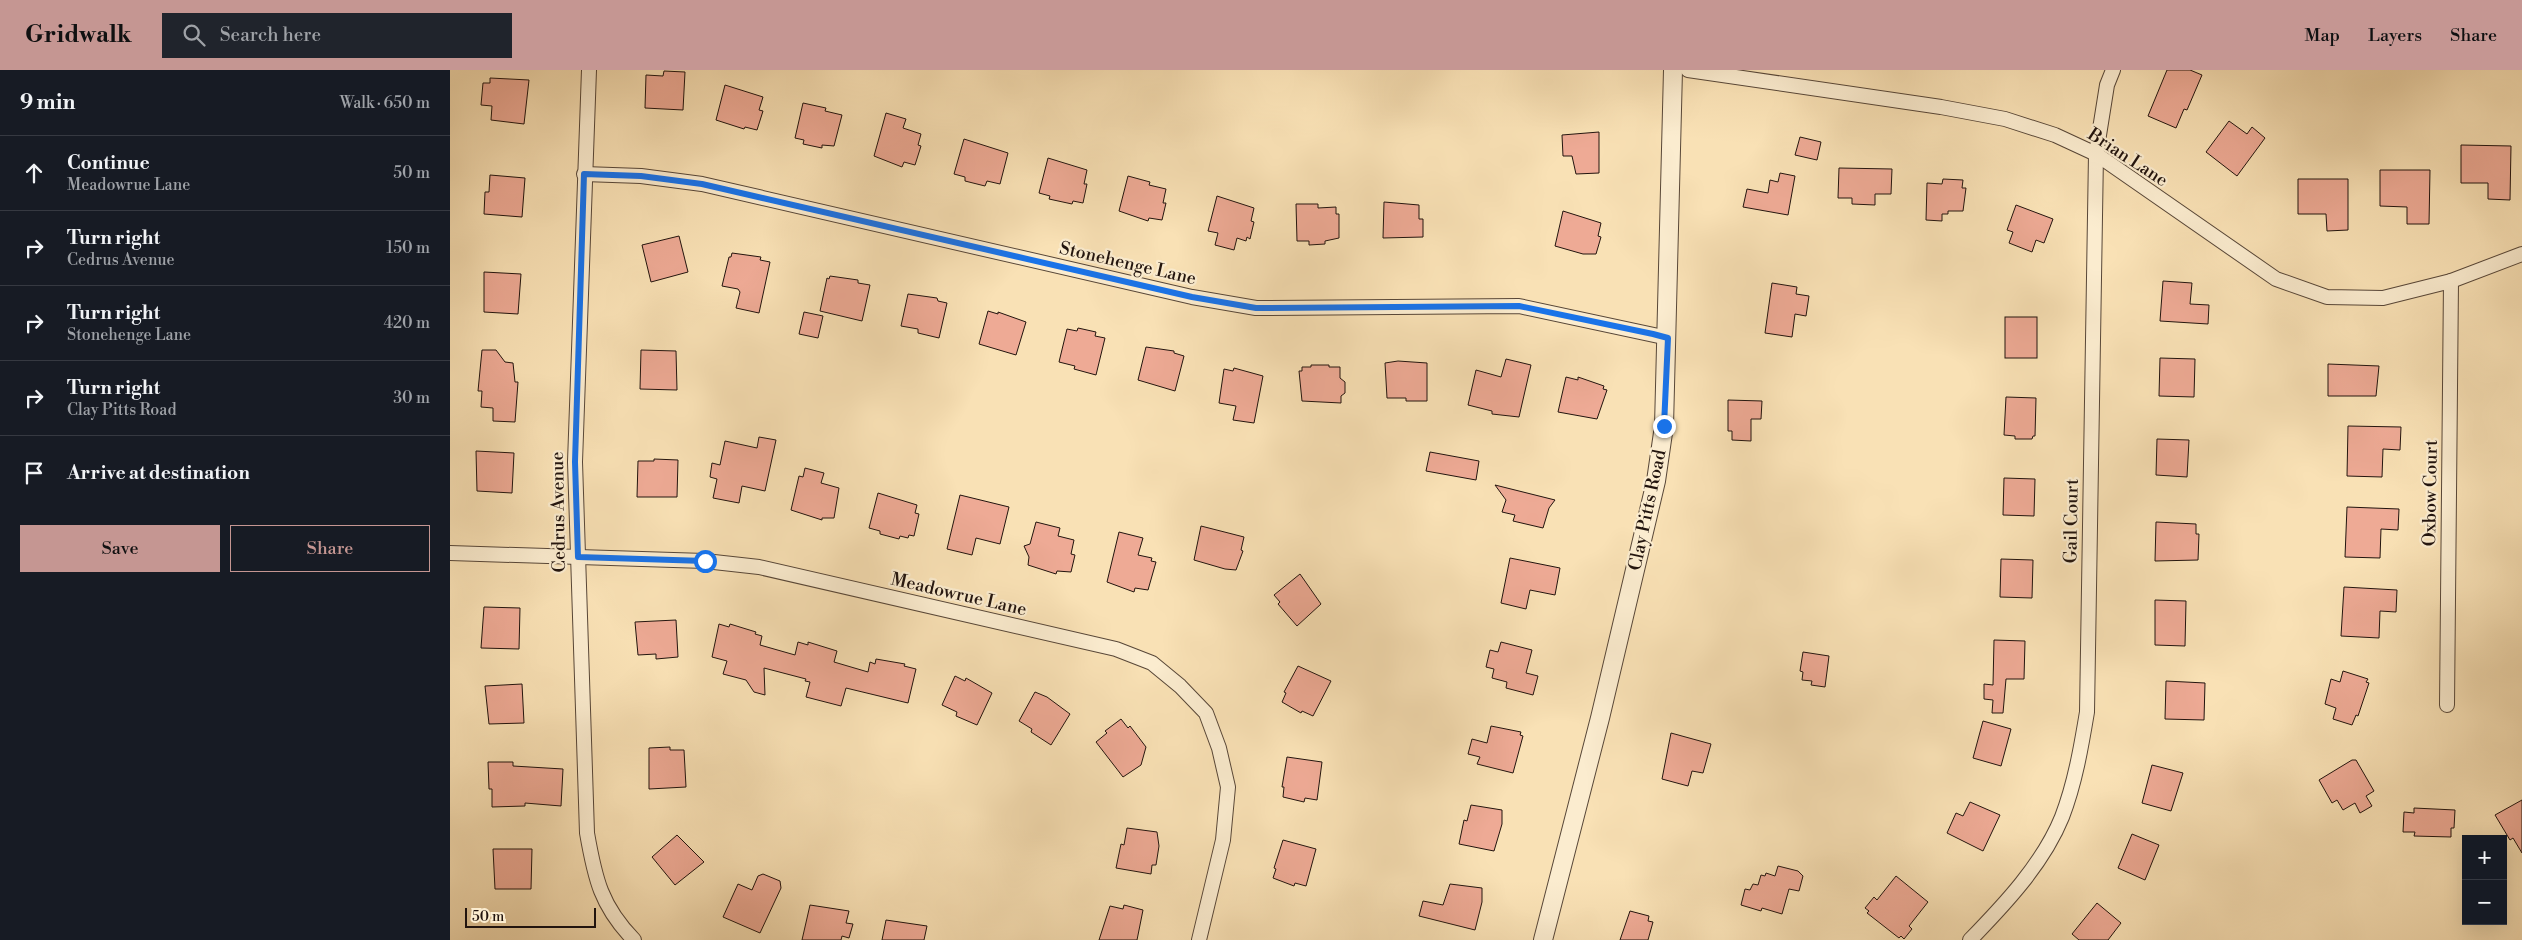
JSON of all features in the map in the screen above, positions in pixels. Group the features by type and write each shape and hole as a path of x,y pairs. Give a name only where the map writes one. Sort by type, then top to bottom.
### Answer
{"street":[{"name":"Cedrus Avenue","path":"589,70 575,462 587,833 596,881 617,923 634,940"},
{"name":"Clay Pitts Road","path":"1543,940 1600,718 1656,481 1664,426 1668,338 1673,70"},
{"name":"Brian Lane","path":"1688,70 1857,93 2005,119 2055,135 2096,154 2276,279 2327,297 2383,298 2451,281 2522,254"},
{"name":"Gail Court","path":"1970,940 2010,898 2037,861 2061,818 2079,762 2086,712 2096,154 2107,85 2112,70"},
{"name":"Stonehenge Lane","path":"584,174 641,176 702,184 1192,297 1256,308 1519,306 1568,314 1668,338"},
{"name":"Oxbow Court","path":"2447,704 2451,281"},
{"name":"Meadowrue Lane","path":"450,553 705,561 759,567 1116,649 1152,663 1180,686 1206,713 1219,748 1228,787 1223,840 1199,940"}],"building":[{"path":"2167,70 2190,70 2202,75 2187,110 2184,109 2176,128 2148,116"},
{"path":"664,71 685,72 683,110 645,108 646,75 663,76"},
{"path":"490,78 529,80 524,124 491,120 492,106 481,105 483,83 490,83"},
{"path":"725,85 763,97 759,110 763,111 757,130 745,127 744,129 716,120"},
{"path":"803,103 826,108 825,111 842,115 834,146 822,145 822,148 803,144 804,140 795,138"},
{"path":"886,113 906,119 903,128 921,134 918,145 921,146 915,165 904,162 902,167 874,156"},
{"path":"2229,121 2247,134 2252,127 2265,138 2237,176 2206,152"},
{"path":"1599,132 1599,173 1576,174 1572,156 1563,156 1562,135"},
{"path":"1800,137 1821,142 1817,160 1795,155"},
{"path":"964,139 1008,153 1000,184 987,181 985,186 965,181 965,177 954,174"},
{"path":"2461,145 2511,146 2510,200 2488,199 2488,183 2461,183"},
{"path":"1048,158 1087,170 1084,184 1087,184 1083,203 1073,201 1072,204 1049,199 1050,196 1039,193"},
{"path":"1839,168 1892,169 1891,194 1875,194 1875,205 1852,204 1852,198 1838,198"},
{"path":"2380,170 2430,170 2429,224 2407,224 2407,207 2380,206"},
{"path":"1780,173 1795,176 1788,215 1743,207 1747,189 1768,193 1770,180 1778,182"},
{"path":"490,175 525,178 522,217 484,214 485,192 489,192"},
{"path":"1128,176 1150,182 1149,185 1166,189 1163,203 1166,203 1162,220 1149,218 1148,221 1119,211"},
{"path":"1943,179 1963,180 1962,188 1966,188 1963,211 1948,211 1948,214 1942,214 1942,221 1926,220 1927,183 1942,184"},
{"path":"2298,179 2348,179 2348,230 2327,231 2326,214 2298,214"},
{"path":"1217,196 1254,208 1251,221 1254,222 1250,239 1247,237 1246,241 1237,238 1234,250 1215,245 1218,233 1208,231"},
{"path":"1384,202 1419,205 1419,219 1423,219 1423,237 1383,238"},
{"path":"1296,204 1318,204 1318,208 1336,207 1336,214 1339,214 1339,238 1325,241 1325,244 1309,245 1309,241 1297,241"},
{"path":"2016,205 2053,219 2044,243 2036,240 2032,252 2009,243 2013,232 2007,230"},
{"path":"1563,211 1601,223 1598,236 1601,237 1596,254 1583,254 1555,246"},
{"path":"679,236 688,272 651,282 642,245"},
{"path":"732,253 761,257 760,260 770,262 759,313 736,308 740,292 738,289 722,286 729,257 731,257"},
{"path":"484,272 521,274 518,314 484,312"},
{"path":"830,276 858,280 858,283 870,285 862,321 820,311 827,278 829,279"},
{"path":"2163,281 2192,283 2190,304 2209,305 2208,324 2160,321"},
{"path":"1772,283 1797,287 1796,294 1809,296 1806,316 1795,314 1792,337 1765,333"},
{"path":"908,294 937,298 938,301 947,303 939,338 918,333 918,329 901,326"},
{"path":"988,311 998,314 998,312 1026,322 1016,355 979,344"},
{"path":"804,312 823,316 818,338 799,334"},
{"path":"2005,317 2037,317 2037,358 2005,358"},
{"path":"1078,328 1096,332 1095,336 1105,338 1096,375 1074,369 1075,366 1059,362 1067,329 1077,331"},
{"path":"1146,347 1174,351 1174,353 1184,356 1175,391 1138,380"},
{"path":"482,350 496,350 505,362 513,363 515,382 518,382 515,422 493,421 493,408 481,407 482,391 478,391"},
{"path":"641,350 676,351 677,390 640,389"},
{"path":"2160,358 2195,359 2194,397 2159,396"},
{"path":"1506,359 1531,365 1519,417 1492,414 1492,411 1468,405 1476,370 1501,377"},
{"path":"1398,361 1427,363 1427,401 1406,401 1406,398 1387,398 1385,363"},
{"path":"2328,364 2379,366 2376,396 2328,396"},
{"path":"1311,365 1340,367 1340,378 1345,382 1345,393 1341,396 1341,403 1302,401 1299,371 1302,371 1302,367 1311,367"},
{"path":"1234,368 1263,376 1254,423 1233,420 1236,406 1219,403 1224,369 1233,371"},
{"path":"1566,377 1578,380 1578,377 1604,386 1603,389 1607,390 1597,419 1558,412"},
{"path":"2006,397 2036,398 2035,436 2032,439 2015,439 2015,436 2004,435"},
{"path":"1728,400 1762,401 1761,419 1751,419 1751,441 1732,440 1732,431 1728,431"},
{"path":"2348,426 2401,427 2400,450 2383,449 2382,477 2347,476"},
{"path":"759,437 776,440 765,491 742,486 739,503 713,498 717,479 710,477 712,463 720,465 725,441 757,448"},
{"path":"2157,439 2189,440 2187,477 2156,475"},
{"path":"476,451 514,453 512,493 477,491"},
{"path":"1430,452 1479,461 1476,480 1426,471"},
{"path":"654,459 678,460 677,497 637,497 638,461 654,461"},
{"path":"805,468 824,473 821,483 839,488 834,518 822,518 822,520 791,510 799,476 803,477"},
{"path":"2004,478 2035,479 2034,516 2003,515"},
{"path":"1495,485 1555,500 1549,508 1543,528 1513,521 1515,515 1502,512 1506,500"},
{"path":"878,493 917,505 915,513 919,514 914,536 909,535 908,538 900,536 899,539 880,534 880,531 869,528"},
{"path":"960,495 1009,507 1000,544 976,538 972,555 947,549"},
{"path":"2347,507 2399,509 2398,530 2381,529 2380,558 2345,557"},
{"path":"1036,522 1060,528 1058,536 1074,540 1071,554 1075,555 1071,572 1057,571 1056,574 1028,565 1029,557 1024,546 1030,544"},
{"path":"2156,522 2196,524 2196,534 2199,534 2198,560 2155,561"},
{"path":"1201,526 1244,537 1241,550 1243,551 1236,570 1225,569 1194,560"},
{"path":"1119,532 1143,538 1138,555 1152,558 1151,561 1156,562 1148,590 1135,588 1134,592 1107,582"},
{"path":"1510,558 1560,568 1555,595 1530,590 1526,609 1501,603"},
{"path":"2001,559 2033,560 2032,598 2000,597"},
{"path":"1300,574 1321,604 1297,626 1278,604 1280,602 1274,595"},
{"path":"2344,587 2397,590 2396,612 2380,611 2379,638 2341,636"},
{"path":"2155,600 2186,601 2185,646 2155,645"},
{"path":"484,607 520,608 519,649 481,648"},
{"path":"676,620 678,657 656,659 656,654 638,655 635,622"},
{"path":"719,624 729,627 730,624 756,632 755,634 762,636 760,645 795,655 798,642 808,645 808,642 837,651 834,662 868,672 870,662 875,664 876,659 905,664 904,666 916,669 908,703 846,688 841,706 806,697 810,682 805,681 806,679 764,668 765,695 754,692 746,680 723,674 727,661 712,657"},
{"path":"1994,640 2025,641 2024,679 2006,679 2003,713 1992,713 1993,700 1984,699 1984,684 1993,685"},
{"path":"1501,642 1532,650 1526,673 1538,676 1533,695 1506,688 1507,682 1492,678 1494,669 1486,667 1490,650 1498,652"},
{"path":"1803,652 1829,656 1825,687 1811,685 1812,681 1802,680 1803,672 1800,671"},
{"path":"1298,666 1331,681 1313,716 1302,711 1301,713 1282,702 1286,693 1284,692"},
{"path":"2343,671 2368,679 2366,682 2369,683 2358,716 2356,715 2352,725 2333,719 2336,708 2325,704 2331,679 2340,682"},
{"path":"955,676 965,681 966,678 992,693 977,725 956,716 957,712 942,705"},
{"path":"2166,681 2205,683 2204,720 2165,719"},
{"path":"522,684 524,723 489,724 485,686"},
{"path":"1035,692 1047,697 1070,714 1051,745 1031,732 1032,729 1019,721"},
{"path":"1121,719 1128,728 1130,726 1146,747 1141,765 1123,777 1096,742 1107,733 1105,731"},
{"path":"1983,721 2011,729 2001,766 1973,758"},
{"path":"1491,726 1521,732 1520,735 1523,736 1513,773 1477,764 1480,757 1468,754 1472,739 1487,743"},
{"path":"1671,733 1711,744 1703,773 1692,771 1688,786 1662,779"},
{"path":"670,747 670,750 684,750 686,787 649,789 649,748"},
{"path":"1287,757 1322,762 1317,800 1305,798 1304,802 1283,797 1284,787 1282,787"},
{"path":"2352,760 2356,760 2374,791 2366,796 2372,806 2360,813 2355,803 2343,810 2337,800 2332,803 2319,780"},
{"path":"488,762 513,762 513,766 563,769 561,806 525,803 525,806 492,807 492,789 489,789"},
{"path":"2152,765 2183,773 2171,811 2142,803"},
{"path":"2522,800 2522,853 2513,838 2510,840 2495,815"},
{"path":"1970,802 2000,815 1983,851 1947,833 1956,813 1963,816"},
{"path":"1471,805 1502,810 1502,824 1494,851 1459,844 1464,820 1467,821"},
{"path":"2414,808 2455,810 2454,828 2451,828 2451,837 2414,836 2415,832 2403,832 2404,812 2414,813"},
{"path":"1127,828 1157,832 1159,846 1156,865 1152,865 1151,874 1116,868 1121,844 1124,845"},
{"path":"2132,834 2159,845 2145,880 2118,868"},
{"path":"677,835 704,862 675,885 652,857"},
{"path":"1283,840 1316,849 1306,886 1295,883 1294,886 1273,878 1276,869 1274,868"},
{"path":"493,849 532,849 531,889 495,889"},
{"path":"1778,866 1798,871 1803,876 1799,891 1789,889 1782,914 1762,908 1761,911 1741,905 1745,889 1750,890 1753,884 1758,885 1761,875 1765,876 1766,873 1775,876"},
{"path":"763,874 780,881 781,888 760,933 723,917 738,884 752,890 758,876"},
{"path":"1896,876 1928,902 1909,926 1912,929 1904,939 1901,936 1899,938 1867,913 1869,911 1865,908 1874,897 1877,900"},
{"path":"1450,884 1482,888 1482,902 1475,930 1419,916 1423,901 1443,905"},
{"path":"2097,903 2121,923 2108,940 2079,940 2072,934"},
{"path":"810,905 849,911 846,923 853,924 849,938 842,936 841,940 802,940"},
{"path":"1124,905 1143,910 1137,940 1099,940 1110,906 1123,909"},
{"path":"1630,911 1649,916 1648,921 1653,922 1648,940 1620,940"},
{"path":"886,920 927,926 924,940 882,940"}],"route":[{"path":"705,561 578,557 575,462 584,174 641,176 702,184 1192,297 1256,308 1458,308 1519,306 1568,314 1668,338 1664,426"}]}
